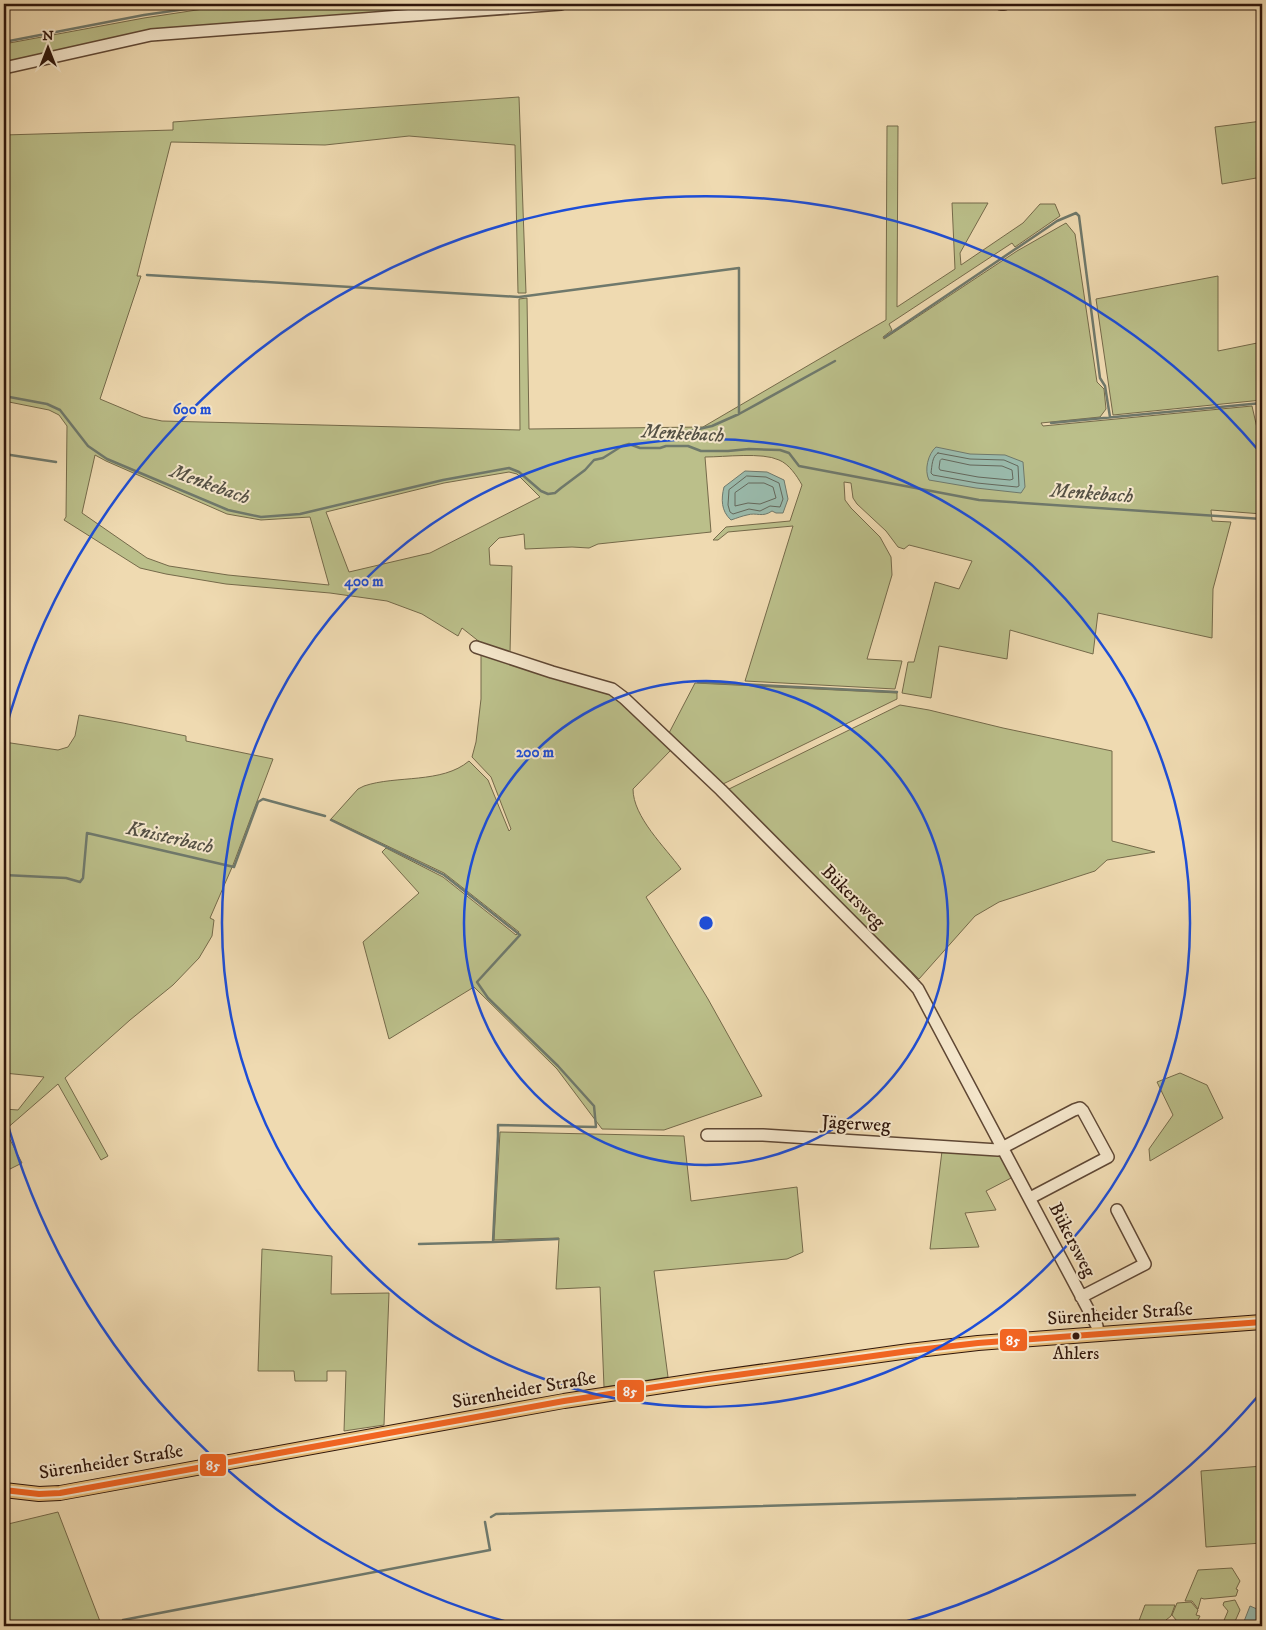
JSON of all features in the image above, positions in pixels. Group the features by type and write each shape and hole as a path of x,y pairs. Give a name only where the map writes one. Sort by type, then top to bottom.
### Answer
{"main road":[{"name":"Sürenheider Straße","path":"4,1490 39,1494 60,1493 583,1398 909,1351 978,1343 1262,1322"}],"street":[{"path":"4,68 150,36 561,4"},
{"name":"Bükersweg","path":"476,647 612,689 634,705 908,977 918,989 1003,1147 1097,1326 1098,1334"},
{"path":"1003,1147 1080,1108 1108,1157 1030,1198"},
{"name":"Jägerweg","path":"707,1134 763,1135 998,1150 1003,1147"},
{"name":"Bükersweg","path":"1081,1297 1145,1264 1117,1210"}],"green space":[{"path":"236,4 497,4 145,31 4,62 4,44 144,18"},
{"path":"519,97 526,293 518,293 515,145 409,136 325,145 171,142 137,276 141,276 100,399 143,417 162,421 520,430 519,299 527,298 529,429 703,427 886,320 887,126 898,126 897,307 955,269 952,203 988,203 960,253 961,265 1023,223 1040,204 1055,204 1060,216 1015,247 1012,243 889,324 892,330 883,337 884,339 1017,251 1066,223 1075,234 1097,382 1104,389 1106,409 1100,417 1041,423 1043,426 1252,406 1262,450 1262,514 1211,510 1212,521 1231,522 1213,589 1212,638 1098,613 1093,654 1010,630 1007,659 939,646 931,698 902,693 908,662 914,662 935,582 959,589 972,561 909,545 904,549 898,547 886,531 857,504 853,498 851,483 844,482 845,500 880,537 891,557 892,575 867,659 902,661 895,689 745,681 793,526 728,532 718,540 713,540 726,527 790,521 802,485 786,464 763,456 705,457 711,532 598,544 589,548 525,549 524,534 499,538 489,548 490,565 512,566 510,653 481,643 462,628 458,636 422,614 387,601 330,593 226,584 140,568 64,520 66,517 67,426 59,415 49,410 4,401 4,135 173,130 173,122","holes":["95,455 227,514 261,520 310,517 329,585 228,575 169,566 147,558 82,513","509,472 517,474 540,497 430,553 349,572 326,512 444,483"]},
{"path":"1262,121 1262,177 1222,184 1215,127"},
{"path":"1218,276 1218,351 1262,342 1262,400 1113,415 1096,299"},
{"path":"481,655 617,697 671,750 633,789 634,800 644,821 681,869 646,897 708,999 762,1096 664,1130 602,1129 557,1069 474,987 389,1039 363,942 419,893 382,852 386,848 443,877 516,935 519,932 444,873 331,819 358,789 364,786 446,773 469,761 488,780 509,831 511,829 491,777 472,757 476,742 481,699"},
{"path":"695,683 897,693 897,699 721,785 669,733"},
{"path":"900,705 1112,751 1112,841 1155,852 1107,860 1095,871 999,902 975,916 919,979 727,790"},
{"path":"79,715 186,736 186,741 273,759 233,865 210,918 214,920 212,936 199,958 173,985 130,1020 65,1078 108,1156 101,1160 58,1084 5,1130 22,1163 4,1172 4,1109 18,1110 44,1077 4,1073 4,742 58,750 68,747 75,736"},
{"path":"1180,1073 1207,1085 1223,1118 1150,1161 1149,1149 1173,1115 1157,1082"},
{"path":"500,1132 684,1136 691,1201 797,1187 803,1252 787,1259 654,1271 668,1377 604,1387 600,1287 556,1289 559,1238 494,1240"},
{"path":"942,1151 1004,1155 1015,1176 986,1191 996,1210 965,1213 979,1247 930,1249"},
{"path":"262,1249 332,1256 331,1294 389,1293 384,1425 344,1431 346,1371 327,1371 327,1381 295,1381 294,1371 258,1371"},
{"path":"1262,1466 1262,1543 1206,1547 1201,1471"},
{"path":"58,1512 101,1624 93,1626 4,1626 4,1525"},
{"path":"1232,1568 1240,1581 1236,1589 1238,1590 1236,1596 1201,1598 1198,1609 1192,1601 1185,1601 1198,1570"},
{"path":"1235,1600 1240,1610 1233,1626 1223,1626 1228,1611 1223,1605 1224,1602"},
{"path":"1191,1602 1198,1610 1196,1615 1200,1616 1196,1624 1181,1626 1172,1615 1177,1603"},
{"path":"1145,1605 1175,1605 1171,1616 1166,1620 1170,1626 1137,1626"}],"water":[{"path":"936,447 970,454 1005,455 1023,462 1025,487 1021,493 929,480 927,472 928,462"},
{"path":"745,471 767,472 784,480 788,499 783,513 772,511 765,514 751,514 731,520 725,513 723,505 724,487"},
{"path":"1250,1606 1257,1609 1260,1613 1258,1618 1262,1626 1240,1626 1241,1623 1243,1624"}],"waterway":[{"path":"4,42 144,15 221,4"},
{"path":"885,337 1057,221 1076,213 1079,216 1100,378 1105,386 1110,417"},
{"path":"147,275 519,297 739,268 739,414"},
{"path":"690,431 712,426 739,414 835,361"},
{"name":"Menkebach","path":"4,396 47,404 60,410 88,446 107,459 228,510 261,517 300,514 443,480 509,468 519,472 541,491 548,494 555,493 585,470 594,460 603,458 622,446 629,444 640,448 688,446 701,451 780,450 789,453 799,466 979,500 1262,519"},
{"path":"1051,423 1262,403"},
{"path":"4,454 56,462"},
{"path":"698,682 897,692"},
{"name":"Knisterbach","path":"4,875 66,878 80,882 83,878 87,833 234,867 258,802 263,799 325,816"},
{"path":"331,820 444,875 520,935 477,982 488,998 558,1066 594,1106 596,1127 498,1125 498,1137"},
{"path":"419,1244 493,1242 498,1136"},
{"path":"493,1242 558,1239"},
{"path":"491,1517 496,1514 1135,1495"},
{"path":"123,1620 490,1550 485,1522"},
{"path":"105,1626 114,1623"}],"transit line":[{"name":"85","path":"4,1490 39,1494 60,1493 564,1401 909,1351 978,1343 1262,1322"}],"place":[{"name":"Ahlers","path":"1076,1336"}]}
